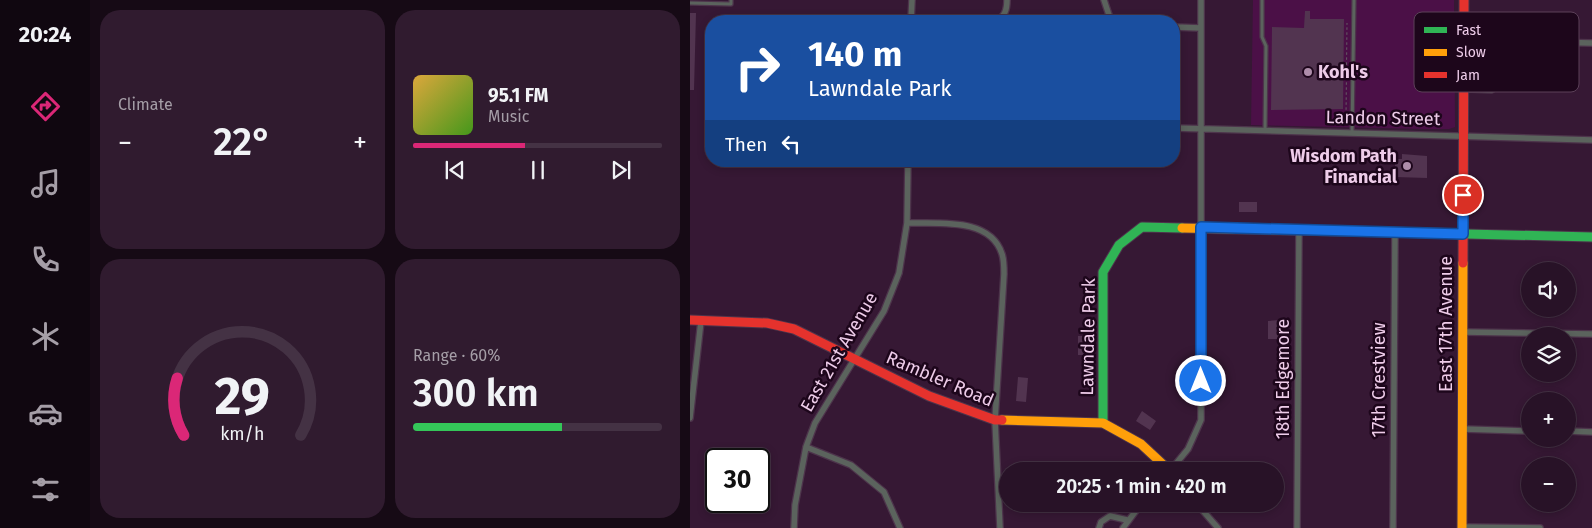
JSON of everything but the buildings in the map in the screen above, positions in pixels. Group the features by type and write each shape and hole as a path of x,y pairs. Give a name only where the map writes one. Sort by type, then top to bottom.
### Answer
{"street":[{"path":"912,0 912,15"},
{"path":"1004,15 1007,10 1007,0"},
{"path":"1104,0 1109,15"},
{"path":"1177,462 1188,449 1201,420 1200,129 1202,0"},
{"path":"1180,27 1201,28"},
{"path":"1579,43 1592,43"},
{"name":"East 17th Avenue","path":"1462,527 1464,92"},
{"name":"Landon Street","path":"1180,128 1592,140"},
{"name":"East 21st Avenue","path":"794,528 795,505 806,447 815,423 884,312 899,273 907,224 908,167"},
{"path":"907,224 954,225 981,229 993,239 1002,254 1004,274 995,420 1000,528"},
{"name":"Lawndale Park","path":"1103,423 1103,272 1119,245 1142,227 1592,237"},
{"name":"18th Edgemore","path":"1297,528 1299,230"},
{"name":"17th Crestview","path":"1394,528 1395,233"},
{"name":"Rambler Road","path":"690,320 780,325 794,329 929,396 995,420 1103,423 1141,444 1160,462"},
{"path":"690,418 701,321"},
{"path":"1462,332 1592,334"},
{"path":"1462,430 1521,431"},
{"path":"1576,431 1592,432"},
{"path":"806,447 851,465 884,492 900,528"},
{"path":"1123,528 1134,512"},
{"path":"1204,512 1218,528"},
{"path":"1099,528 1101,522 1110,516 1127,520"},
{"path":"1462,527 1540,528"}],"lane":[{"path":"690,3 731,4 731,0"},
{"path":"1262,0 1262,37 1266,46 1265,131"},
{"path":"1352,133 1354,0"}],"path":[{"path":"1341,123 1346,117 1347,23"}],"shaded area":[{"path":"1253,0 1454,0 1454,12 1414,12 1414,92 1455,92 1455,127 1449,129 1426,129 1251,125"}],"traffic: fast":[{"path":"1103,423 1103,272 1119,245 1142,227 1182,228"},
{"path":"1388,232 1592,237"}],"traffic: slow":[{"path":"1182,228 1388,232"},
{"path":"1462,528 1463,263"},
{"path":"1002,420 1103,423 1141,444 1160,462"}],"traffic: jam":[{"path":"1464,0 1464,12"},
{"path":"1463,263 1464,92"},
{"path":"690,320 767,323 794,329 929,396 995,420 1002,420"}],"place":[{"name":"Kohl's","path":"1308,72"},
{"name":"Wisdom Path Financial","path":"1407,166"}],"route":[{"path":"1201,381 1201,227 1463,234 1463,195"}]}
